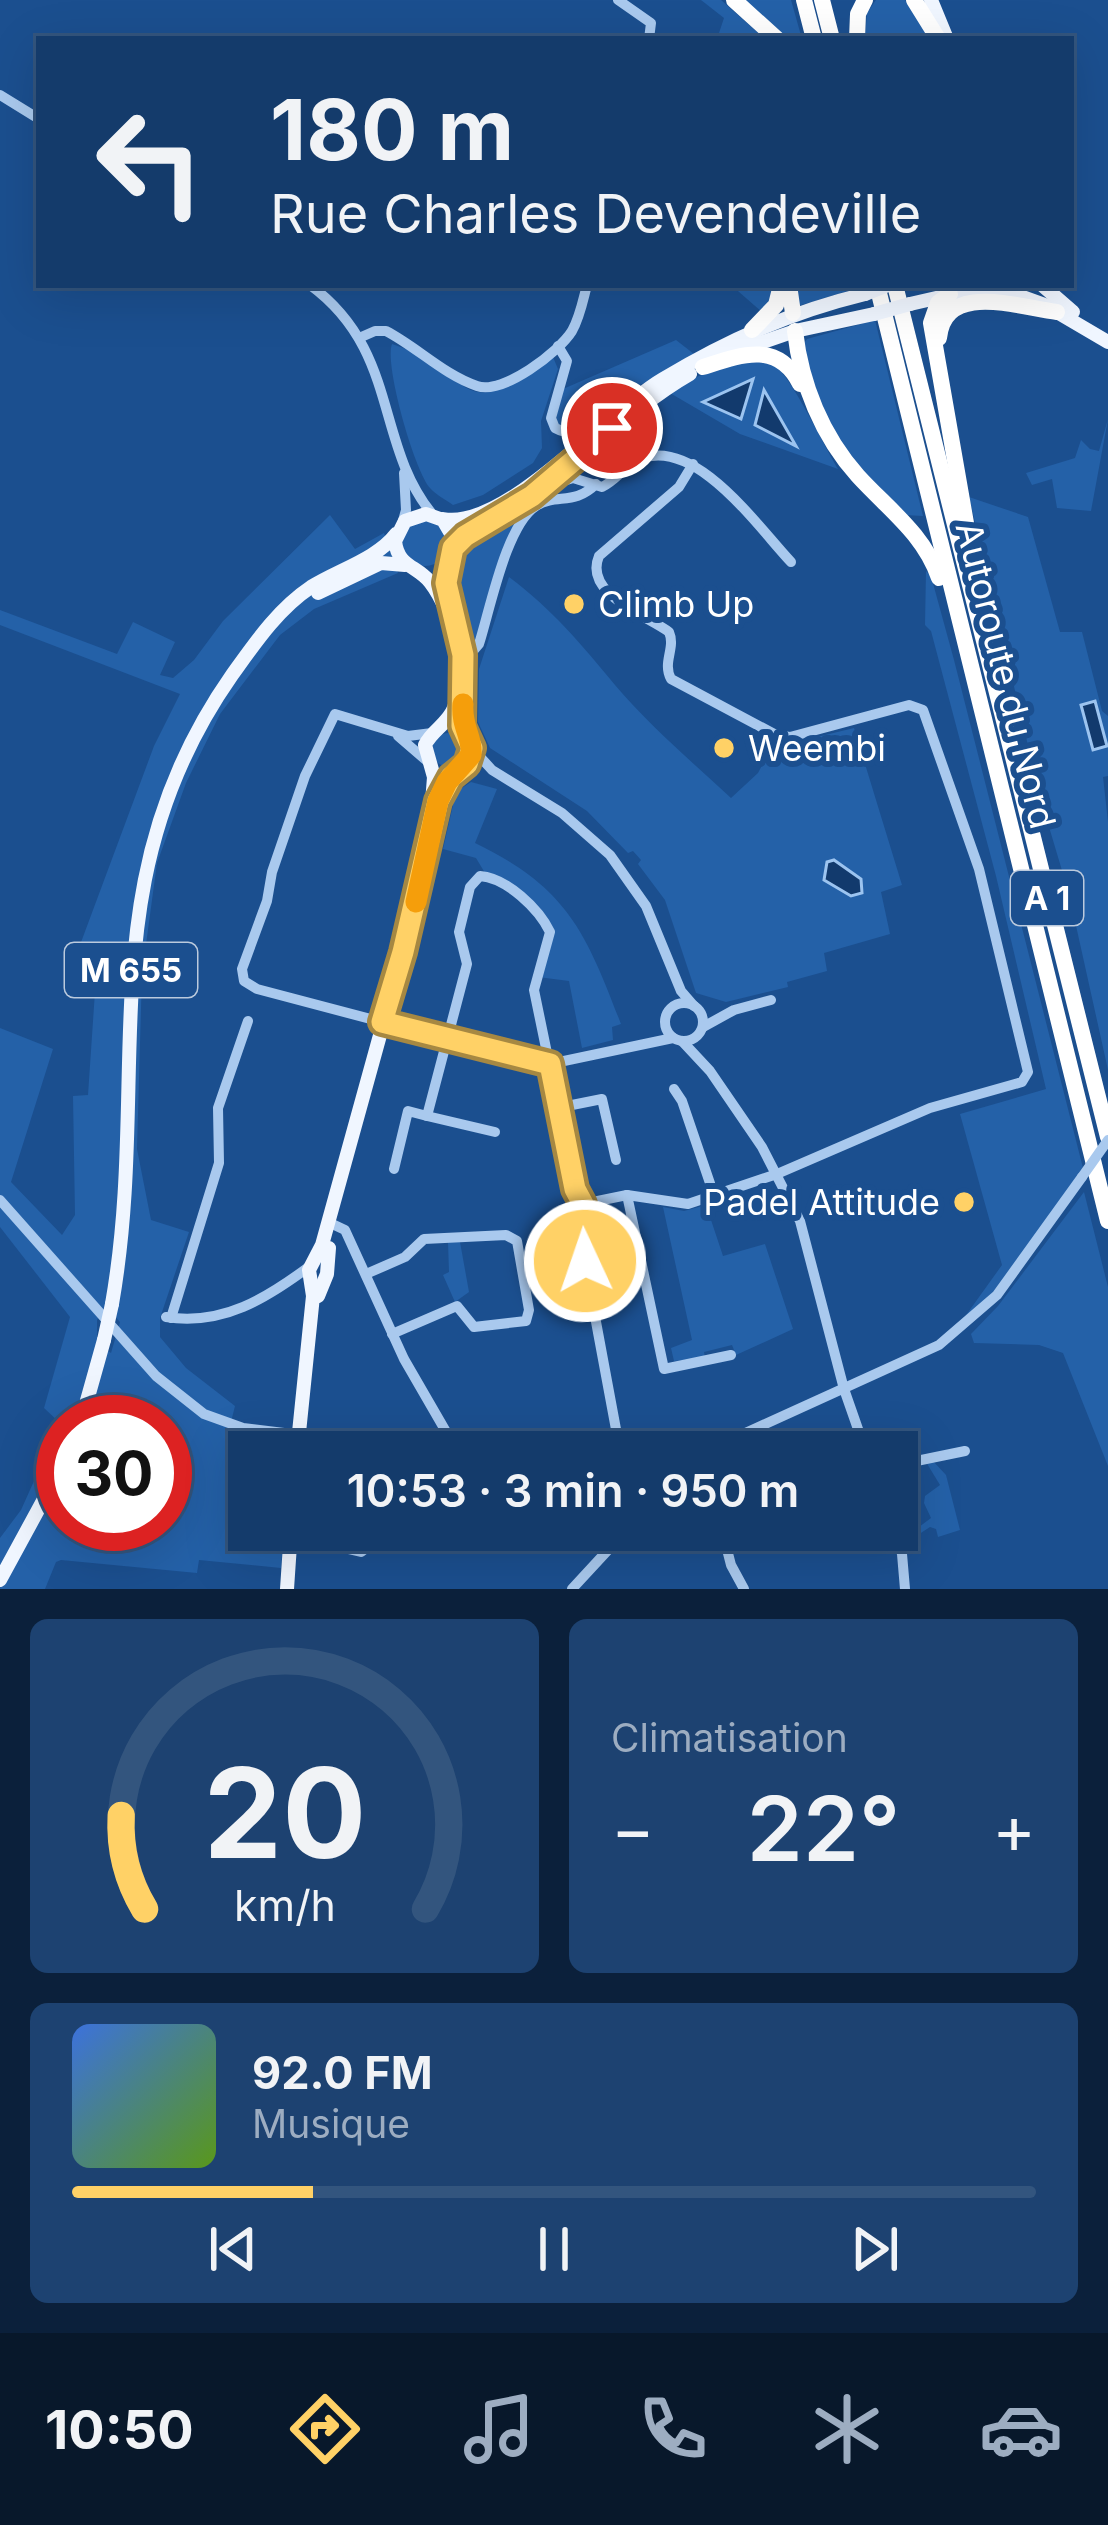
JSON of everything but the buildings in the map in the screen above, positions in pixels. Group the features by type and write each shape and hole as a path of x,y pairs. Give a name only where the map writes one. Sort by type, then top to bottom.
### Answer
{"highway":[{"path":"734,0 774,36"},
{"path":"800,0 801,18 812,31"},
{"path":"822,0 831,36"},
{"path":"849,0 855,36"},
{"path":"855,36 865,0"},
{"path":"922,0 939,36"},
{"path":"752,330 776,305 784,288"},
{"path":"786,288 803,376 822,423 847,462 927,550 962,663 970,672"},
{"name":"Autoroute du Nord","path":"893,288 1108,1139"},
{"name":"Autoroute du Nord","path":"871,290 1108,1221"},
{"path":"950,294 938,303 931,318 987,623 987,658"},
{"path":"944,399 939,332 951,310 964,303 1011,303 1057,312"},
{"path":"703,367 752,352 771,355 794,373 811,413 822,423"}],"main road":[{"path":"1045,288 1108,337"},
{"path":"410,567 434,571 465,536 545,486 642,406 703,367 871,290"},
{"path":"430,828 435,782 425,745 455,704 459,655 437,595 396,549 400,527 418,514 464,520 501,503 546,473 657,382 752,330 874,314 971,290 1028,298 1108,337"},
{"path":"298,1431 316,1272 421,880 430,828 441,795 469,761 461,720 459,655 447,591 450,530 437,516"},
{"name":"M 655","path":"91,1395 111,1337 123,1219 130,984 140,892 154,836 183,760 243,660 296,598 382,548 400,527"},
{"name":"M 655","path":"243,660 288,614 320,592 381,563 410,567"},
{"path":"434,731 450,726 468,739"},
{"path":"429,764 443,773 456,772"},
{"path":"0,1580 36,1514"},
{"path":"0,1564 32,1522"},
{"path":"287,1589 290,1551"}],"street":[{"path":"618,0 651,23 649,36"},
{"path":"0,95 36,117"},
{"path":"314,288 362,344 379,376 406,486 400,527"},
{"path":"362,344 385,339 410,346 475,386 489,388 512,381 558,346 576,324 585,288"},
{"path":"558,346 567,362 551,418 555,428 566,434 580,431 624,406"},
{"path":"397,441 417,492 437,516"},
{"path":"594,444 585,464 596,484"},
{"path":"459,655 479,644 515,532 527,514 543,502 582,496 640,459 658,455 693,464 791,562"},
{"path":"583,1204 627,1195 685,1204 714,1196 938,1105 1022,1082 1028,1072 979,869 923,710 909,705 779,736 671,679 668,632 627,609 596,575 602,553 680,487 693,464"},
{"path":"545,486 573,478 596,484"},
{"path":"434,731 413,736 334,714 272,872 242,976 253,987 550,1064 638,1044 695,1038 702,1028 734,1010 771,1000"},
{"path":"390,732 412,745 429,764"},
{"path":"468,739 484,763 569,818 610,855 646,906 681,991 695,1007 710,1071"},
{"path":"456,772 479,772 520,788"},
{"path":"427,1116 467,964 458,935 470,887 480,876 493,877 549,928 550,944 534,990 575,1189 583,1204 578,1225 616,1431"},
{"path":"670,963 673,993 666,1028 710,1071 777,1174 802,1227 859,1431"},
{"path":"638,1044 680,1004 734,1010"},
{"path":"248,1022 218,1108 219,1163 201,1231 169,1317 208,1317 237,1310 316,1272"},
{"path":"674,1089 714,1196"},
{"path":"557,1108 602,1100 616,1160"},
{"path":"394,1169 408,1111 495,1132"},
{"path":"755,1431 946,1341 983,1311 1108,1139"},
{"path":"627,1195 664,1369 731,1355"},
{"path":"0,1200 111,1337 168,1388 204,1414 234,1426 270,1431"},
{"path":"332,1222 345,1230 392,1334 446,1431"},
{"path":"366,1274 405,1257 424,1239 506,1235 517,1241 530,1310 526,1321 473,1327 457,1306 392,1334"},
{"path":"918,1461 965,1451"},
{"path":"572,1589 607,1551"},
{"path":"727,1551 744,1589"},
{"path":"901,1551 905,1589"}],"shaded area":[{"path":"701,0 721,0 762,36 718,36 724,18"},
{"path":"742,0 791,0 801,36 780,36"},
{"path":"876,0 905,0 928,36 865,36 867,13"},
{"path":"734,288 774,288 773,298 762,312"},
{"path":"795,288 858,288 798,306"},
{"path":"875,320 923,516 905,515 851,456 828,420 811,373 807,339"},
{"path":"676,340 694,354 574,430 557,425 563,389"},
{"path":"392,344 481,392 521,379 553,357 558,369 541,421 542,448 533,463 483,495 453,505 430,488 402,416 392,372"},
{"path":"742,359 765,360 778,368 838,469 740,434 670,393"},
{"path":"753,379 741,419 703,402"},
{"path":"764,390 796,446 755,425"},
{"path":"1108,419 1091,511 1057,508 1052,479 1032,485 1026,473 1075,458 1081,440 1099,451"},
{"path":"969,497 1028,517 1060,632 1082,632 1102,711 1108,716 1108,776 1103,777 1108,822 1108,1070 1069,894 1041,800","holes":["1095,701 1107,745 1094,749 1081,705"]},
{"path":"524,511 472,647 458,579 463,564 482,536"},
{"path":"330,515 355,549 384,533 398,573 314,609 280,635 220,714 186,783 157,863 142,974 137,1149 151,1220 189,1232 160,1318 160,1337 186,1368 235,1406 228,1431 228,1551 282,1551 281,1568 199,1560 197,1573 61,1560 45,1589 0,1589 0,1538 21,1510 36,1477 36,1551 192,1551 192,1395 48,1395 70,1317 0,1227 0,1028 53,1049 11,1182 62,1235 75,1215 73,1096 88,1095 97,962 77,953 154,746 180,694 0,625 0,610 117,654 133,622 175,642 160,675 173,678 194,660 223,621","holes":["105,1306 120,1322 111,1353 97,1342 97,1320"]},
{"path":"425,520 441,527 448,543 441,559 425,566 409,559 402,543 409,527"},
{"path":"926,571 954,660 1083,1168 1014,1267 964,1318 1002,1265 960,1114 1046,1089 996,876 931,631 925,625"},
{"path":"509,577 553,615 642,715 731,798 758,773 774,742 788,744 854,728 902,885 881,892 890,934 824,953 827,971 787,982 788,987 726,1002 696,993 665,900 638,864 641,860 587,811 490,748 478,722 479,669"},
{"path":"1095,701 1107,746 1093,750 1081,705"},
{"path":"449,733 461,738 466,750 461,762 449,767 437,762 432,750 437,738"},
{"path":"471,782 497,789 475,843 532,877 570,916 621,1024 612,1027 613,1040 582,1048 569,981 538,977 548,922 485,873 476,858 443,849 456,792"},
{"path":"834,860 861,879 862,893 851,896 824,880 827,862"},
{"path":"1084,1192 1108,1287 1108,1466 1063,1353 1039,1345 974,1343 971,1334 998,1306"},
{"path":"706,1205 723,1256 765,1244 793,1329 736,1355 732,1345 704,1352 705,1358 674,1361 671,1348 692,1340 663,1207 684,1211"},
{"path":"448,1242 460,1242 469,1292 455,1302 443,1275 449,1272"},
{"path":"932,1460 946,1475 960,1530 938,1537 930,1527 918,1535 918,1528 931,1518 925,1496 940,1485 926,1462"}],"slow traffic":[{"path":"416,902 438,801 447,782 471,755 462,726 463,704"}],"place":[{"name":"Climb Up","path":"574,604"},
{"name":"Weembi","path":"724,748"},
{"name":"Padel Attitude","path":"964,1202"}],"route":[{"path":"585,1261 577,1219 583,1204 575,1189 550,1064 382,1022 438,801 472,752 461,720 461,645 446,583 453,548 532,496 612,428"}]}
